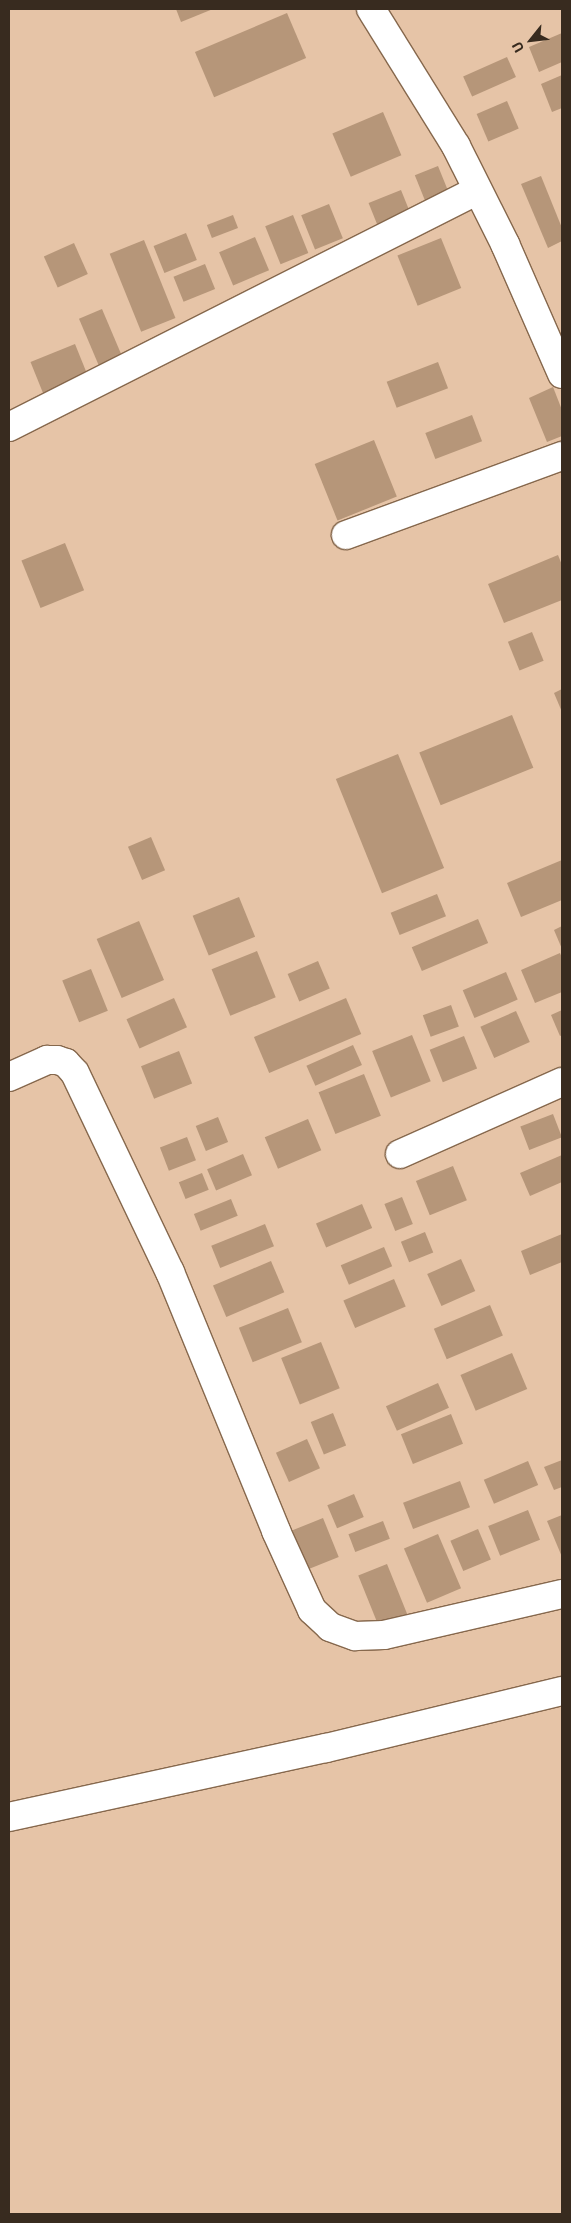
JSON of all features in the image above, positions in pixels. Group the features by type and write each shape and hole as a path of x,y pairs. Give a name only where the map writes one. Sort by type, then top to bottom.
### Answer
{"street":[{"path":"371,9 456,146 562,374"},
{"path":"9,427 478,190"},
{"path":"346,535 562,456"},
{"path":"9,1078 47,1060 57,1060 66,1063 75,1074 170,1272 276,1531 312,1610 330,1627 355,1636 384,1635 562,1594"},
{"path":"400,1154 562,1082"},
{"path":"9,1817 326,1748 562,1691"}],"building":[{"path":"176,9 213,9 181,22"},
{"path":"287,13 306,58 214,97 195,52"},
{"path":"562,33 562,62 539,72 529,47"},
{"path":"507,57 516,77 472,97 463,77"},
{"path":"562,75 562,108 552,112 541,84"},
{"path":"507,101 519,129 488,142 477,114"},
{"path":"383,112 401,155 351,177 332,133"},
{"path":"438,166 452,200 429,210 415,175"},
{"path":"541,176 562,228 562,241 548,248 521,184"},
{"path":"401,190 413,220 381,233 369,203"},
{"path":"329,204 343,238 315,250 301,215"},
{"path":"233,215 238,228 212,238 207,225"},
{"path":"293,215 308,253 281,264 265,226"},
{"path":"186,233 197,260 164,273 154,246"},
{"path":"255,237 269,270 233,285 219,252"},
{"path":"441,238 461,288 418,306 397,256"},
{"path":"144,240 175,318 141,332 110,254"},
{"path":"74,243 88,274 58,287 44,256"},
{"path":"205,264 215,289 184,302 173,277"},
{"path":"102,309 123,359 100,368 79,319"},
{"path":"75,344 88,376 44,394 30,362"},
{"path":"438,362 448,388 397,408 387,382"},
{"path":"553,387 562,410 562,436 547,442 529,398"},
{"path":"472,415 482,441 435,459 425,433"},
{"path":"374,440 397,497 338,521 315,464"},
{"path":"65,543 84,590 41,608 21,561"},
{"path":"558,555 562,565 562,600 504,623 488,584"},
{"path":"532,632 544,661 520,670 508,642"},
{"path":"562,689 562,712 554,693"},
{"path":"512,715 533,768 441,805 419,752"},
{"path":"398,754 444,868 382,893 336,779"},
{"path":"151,837 165,870 142,880 128,847"},
{"path":"562,860 562,900 521,917 507,883"},
{"path":"437,894 446,916 400,935 391,913"},
{"path":"239,897 255,937 209,956 193,916"},
{"path":"478,919 488,943 422,971 412,947"},
{"path":"139,921 164,980 122,998 97,939"},
{"path":"562,926 562,949 554,930"},
{"path":"257,951 276,997 230,1016 212,969"},
{"path":"560,953 562,958 562,992 535,1003 521,970"},
{"path":"318,961 330,989 299,1002 288,974"},
{"path":"91,969 108,1011 79,1022 62,981"},
{"path":"506,972 518,1000 474,1018 463,990"},
{"path":"174,998 187,1027 140,1048 126,1019"},
{"path":"346,998 361,1034 269,1073 254,1037"},
{"path":"451,1005 459,1027 431,1037 423,1015"},
{"path":"562,1010 562,1035 560,1036 551,1015"},
{"path":"516,1011 530,1042 494,1058 480,1027"},
{"path":"412,1035 431,1081 391,1097 372,1051"},
{"path":"464,1036 477,1068 443,1082 430,1050"},
{"path":"353,1045 362,1065 315,1086 306,1066"},
{"path":"179,1051 192,1083 154,1099 141,1066"},
{"path":"364,1074 381,1116 335,1134 319,1092"},
{"path":"553,1114 562,1137 529,1150 520,1127"},
{"path":"218,1117 228,1142 206,1151 196,1126"},
{"path":"308,1119 321,1150 278,1169 265,1137"},
{"path":"187,1137 196,1160 169,1171 160,1147"},
{"path":"243,1154 252,1175 216,1190 207,1169"},
{"path":"562,1155 562,1182 530,1196 520,1173"},
{"path":"453,1166 467,1200 430,1215 416,1181"},
{"path":"202,1173 209,1190 186,1199 179,1182"},
{"path":"402,1197 413,1224 395,1231 384,1204"},
{"path":"231,1199 238,1216 201,1231 194,1214"},
{"path":"362,1204 372,1228 326,1247 316,1224"},
{"path":"265,1224 274,1246 220,1268 211,1246"},
{"path":"425,1232 433,1252 409,1262 401,1242"},
{"path":"562,1234 562,1262 530,1275 521,1251"},
{"path":"384,1247 392,1266 349,1285 341,1265"},
{"path":"461,1259 475,1291 441,1306 427,1274"},
{"path":"271,1261 284,1292 226,1317 213,1286"},
{"path":"394,1279 406,1307 355,1328 343,1300"},
{"path":"490,1305 503,1335 447,1359 434,1329"},
{"path":"288,1308 302,1342 253,1362 239,1328"},
{"path":"321,1342 340,1388 300,1404 281,1358"},
{"path":"512,1353 527,1389 476,1411 460,1375"},
{"path":"438,1383 449,1408 397,1431 386,1406"},
{"path":"333,1413 346,1445 324,1454 311,1422"},
{"path":"451,1414 463,1444 413,1464 401,1434"},
{"path":"307,1439 320,1468 289,1482 276,1453"},
{"path":"562,1460 562,1487 554,1490 544,1467"},
{"path":"528,1461 538,1485 494,1504 484,1480"},
{"path":"460,1481 470,1507 413,1529 403,1503"},
{"path":"354,1494 364,1517 337,1528 327,1505"},
{"path":"528,1510 540,1540 500,1556 488,1526"},
{"path":"562,1515 562,1557 547,1521"},
{"path":"323,1518 339,1557 303,1572 287,1533"},
{"path":"383,1521 390,1539 355,1552 348,1534"},
{"path":"478,1529 491,1559 463,1571 450,1541"},
{"path":"438,1534 461,1588 427,1603 404,1548"},
{"path":"387,1564 408,1616 379,1628 358,1576"}]}
